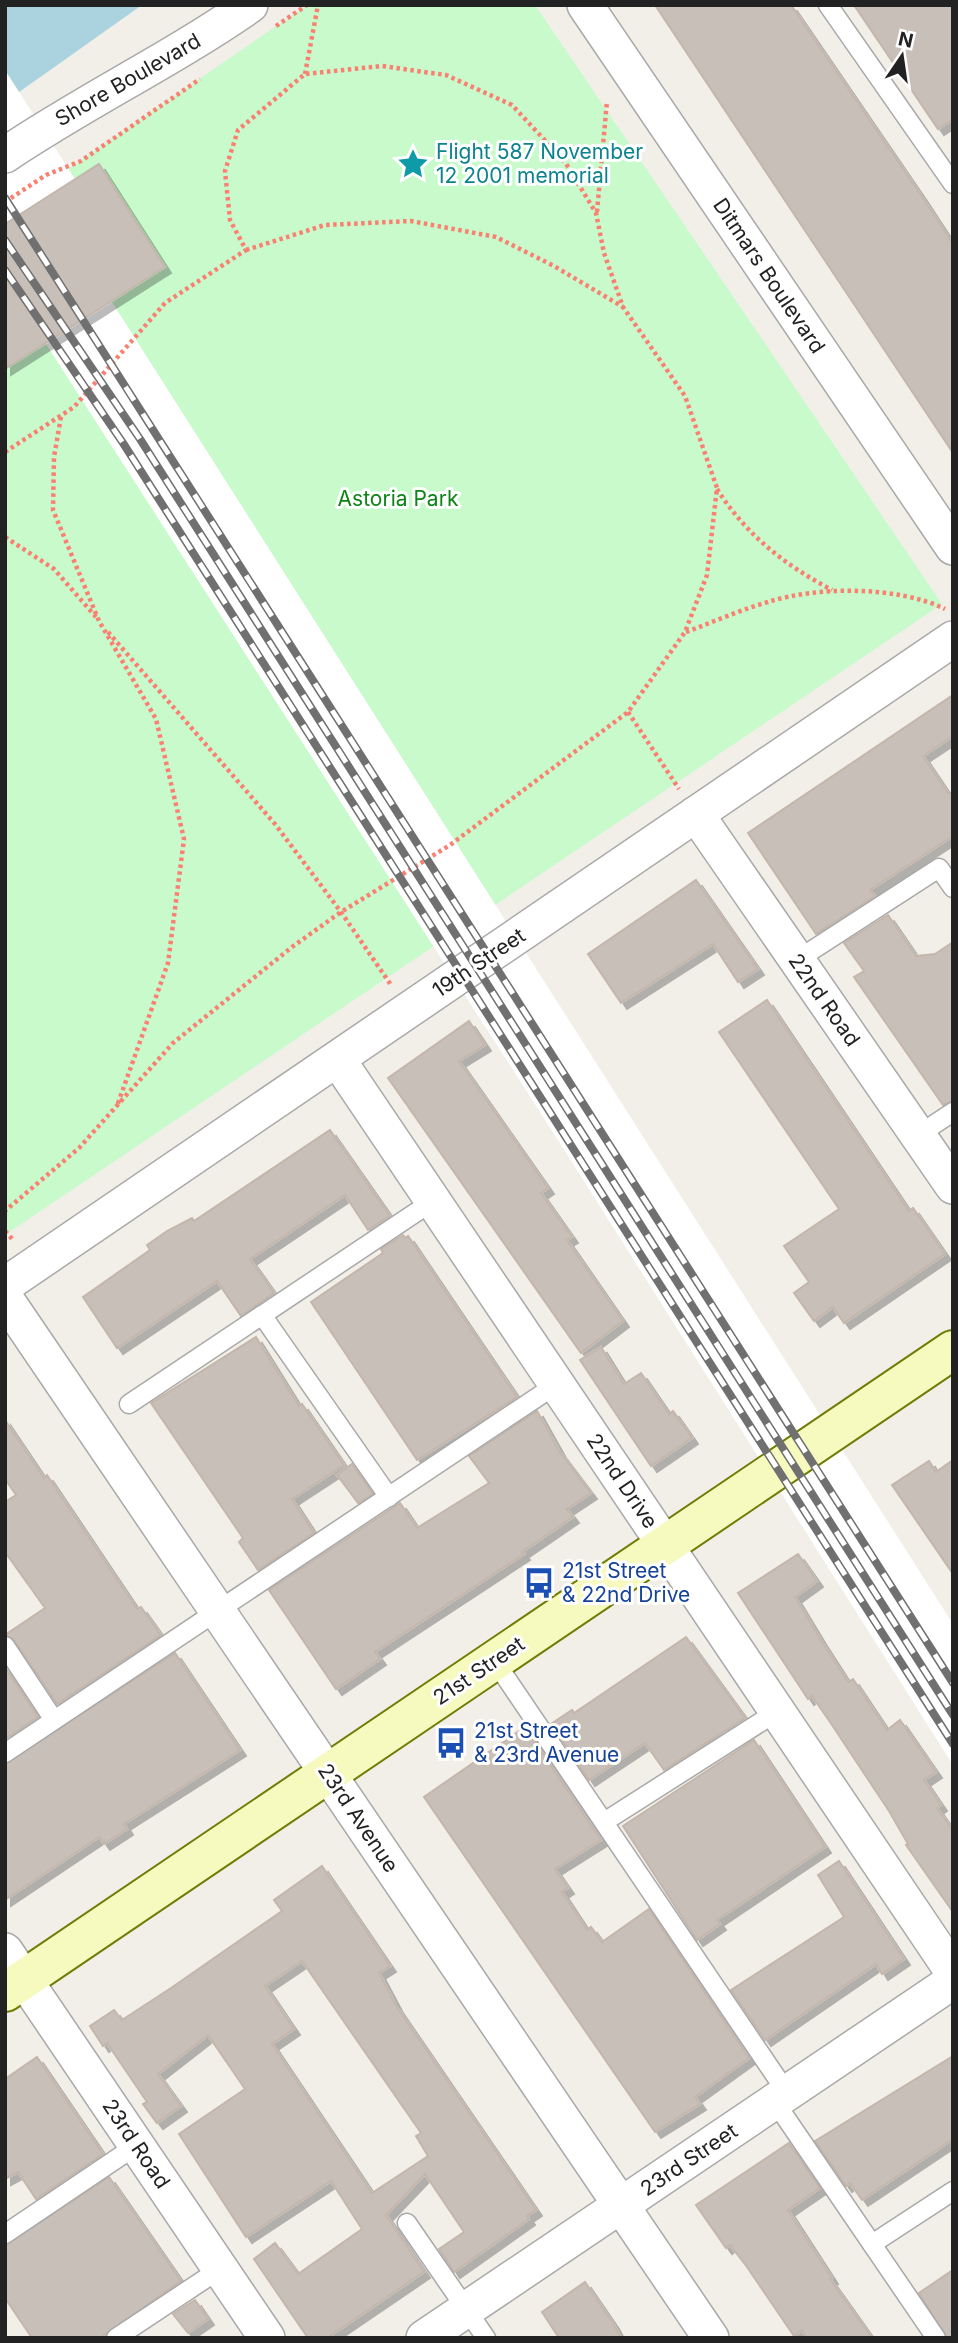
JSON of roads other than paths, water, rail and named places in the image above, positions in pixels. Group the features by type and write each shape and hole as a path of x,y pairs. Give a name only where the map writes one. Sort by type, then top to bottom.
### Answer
{"street":[{"name":"Shore Boulevard","path":"5,155 62,116 197,42 250,5"},
{"name":"Ditmars Boulevard","path":"585,5 953,547"},
{"name":"19th Street","path":"5,1285 338,1060 687,801 953,639"},
{"name":"22nd Road","path":"687,801 953,1186"},
{"name":"22nd Drive","path":"338,1060 953,1972"},
{"name":"23rd Avenue","path":"5,1298 711,2338"},
{"name":"21st Street","path":"12,1974 329,1774 953,1350"},
{"name":"23rd Road","path":"12,1974 137,2145 267,2338"},
{"name":"23rd Street","path":"424,2338 953,1982"}],"lane":[{"path":"828,5 953,184"},
{"path":"797,960 939,869 953,888"},
{"path":"918,1135 953,1112"},
{"path":"129,1404 433,1201"},
{"path":"262,1315 389,1497"},
{"path":"5,1753 557,1384"},
{"path":"5,1646 54,1720"},
{"path":"494,1660 604,1822 872,2244 936,2338"},
{"path":"604,1822 778,1712"},
{"path":"5,2234 137,2145"},
{"path":"872,2244 953,2191"},
{"path":"407,2223 486,2338"},
{"path":"116,2338 220,2269"}],"water":[{"path":"5,5 142,5 5,102"}],"railway":[{"path":"5,198 953,1683"},
{"path":"5,240 140,439 953,1715"},
{"path":"5,270 123,443 953,1744"}],"place":[{"name":"Flight 587 November 12 2001 memorial","path":"413,164"},
{"name":"21st Street & 22nd Drive","path":"539,1583"},
{"name":"21st Street & 23rd Avenue","path":"451,1743"}],"park label":[{"name":"Astoria Park","path":"398,499"}]}
